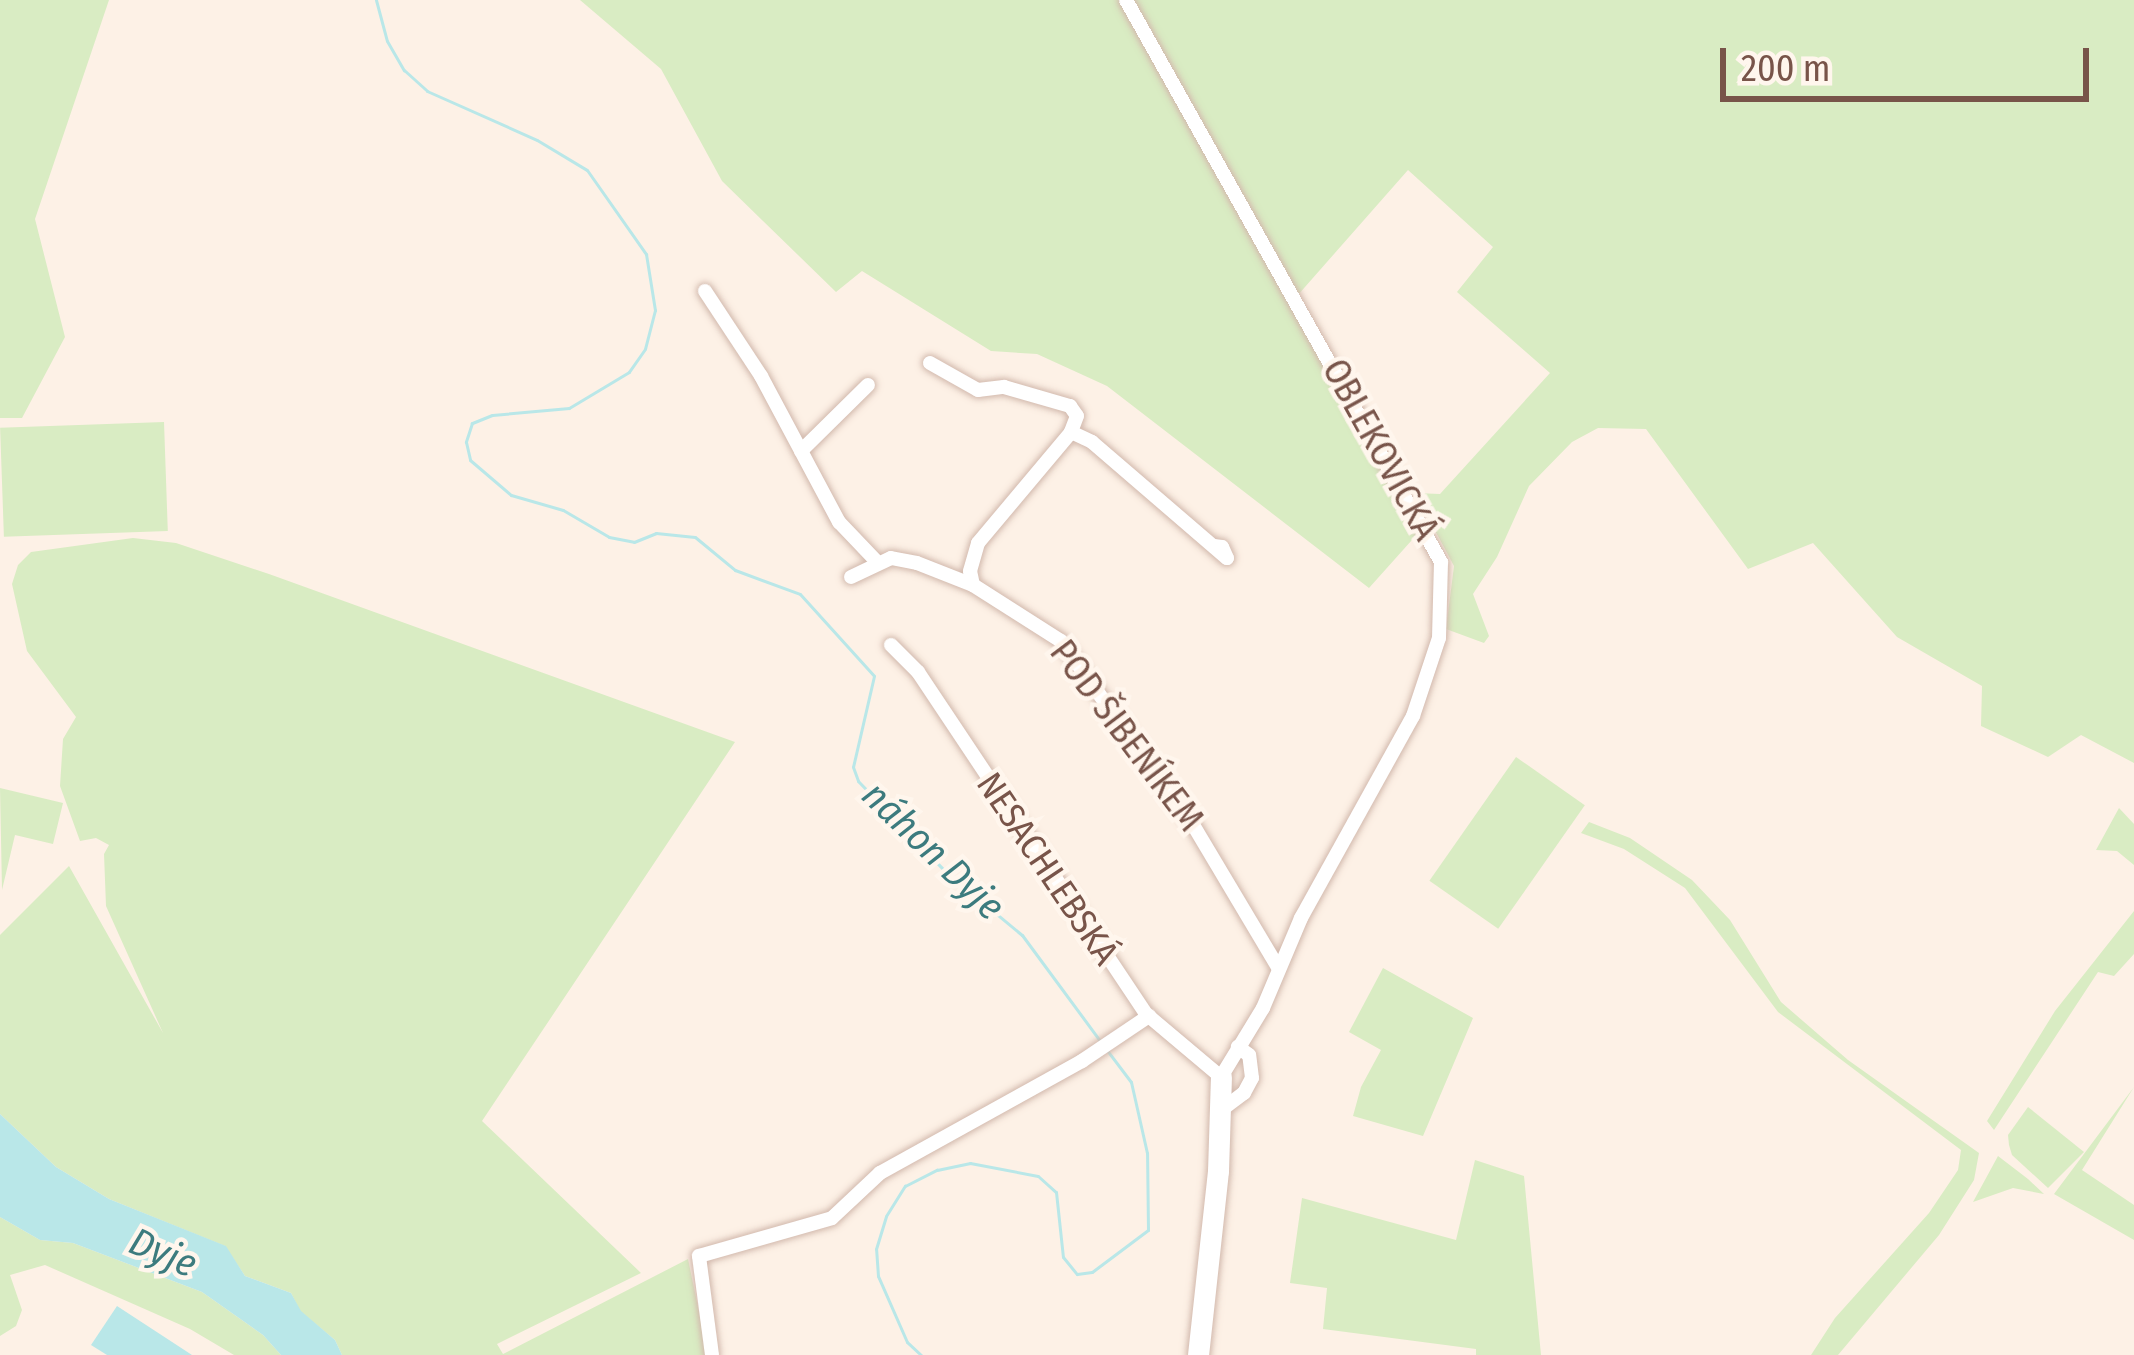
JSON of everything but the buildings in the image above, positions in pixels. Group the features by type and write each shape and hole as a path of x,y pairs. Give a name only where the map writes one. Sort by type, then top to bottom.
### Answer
{"street":[{"name":"OBLEKOVICKÁ","path":"1126,0 1441,562 1439,638 1430,675 1278,967 1263,1008 1221,1077 1198,1355"},
{"path":"705,291 839,522 878,563 851,577"},
{"path":"931,363 978,390 1004,387 1070,406 1077,416 1071,432 978,543 970,571 973,585"},
{"path":"801,451 868,385"},
{"path":"1071,432 1092,442 1214,546"},
{"name":"POD ŠIBENÍKEM","path":"878,563 891,559 917,563 973,585 1060,641 1223,870 1278,967"},
{"name":"NESACHLEBSKÁ","path":"891,645 918,672 1149,1016 1221,1077"},
{"path":"712,1355 699,1256 820,1224 880,1173 1097,1052 1149,1016"},
{"path":"1220,1111 1244,1094 1252,1078 1253,1065 1238,1047"}],"green space":[{"path":"0,0 109,0 35,219 65,337 22,418 0,418"},
{"path":"580,0 1119,0 1225,189 1133,0 2134,0 2134,763 2081,735 2048,757 1981,726 1982,686 1897,637 1813,543 1748,569 1646,429 1598,428 1572,442 1529,486 1497,557 1473,594 1489,636 1484,643 1446,629 1454,566 1415,493 1440,494 1550,373 1457,292 1493,247 1408,170 1290,304 1420,531 1369,588 1107,386 1037,354 991,351 862,271 836,292 722,181 661,69"},
{"path":"164,422 168,531 4,537 0,428"},
{"path":"133,538 176,543 269,574 735,742 482,1121 641,1273 497,1344 503,1354 688,1259 708,1355 342,1355 335,1340 300,1311 291,1293 245,1276 225,1246 109,1199 56,1167 0,1114 0,935 69,866 163,1033 106,906 104,854 109,845 96,838 80,841 60,786 63,739 76,717 27,651 12,584 18,565 31,552"},
{"path":"1516,757 1585,805 1498,929 1429,881"},
{"path":"0,788 63,803 53,844 15,835 2,890"},
{"path":"2119,808 2134,824 2134,865 2117,851 2096,850"},
{"path":"1589,822 1630,838 1692,880 1730,920 1781,1002 1848,1060 1979,1153 1974,1180 1939,1235 1838,1355 1811,1355 1835,1318 1929,1213 1958,1170 1961,1150 1778,1012 1685,888 1624,849 1581,833"},
{"path":"2134,911 2134,954 2114,976 2098,972 1994,1130 1987,1121 2055,1011"},
{"path":"1383,968 1473,1018 1423,1136 1353,1116 1361,1087 1381,1050 1349,1032"},
{"path":"2134,1087 2082,1170 2134,1205 2134,1240 2054,1194"},
{"path":"2028,1107 2084,1152 2048,1188 2012,1155 2009,1145 2008,1135"},
{"path":"1998,1156 2044,1194 2013,1188 1973,1202"},
{"path":"1475,1160 1524,1176 1541,1355 1476,1355 1476,1349 1323,1329 1327,1288 1290,1283 1302,1198 1456,1240"},
{"path":"0,1217 40,1240 73,1243 202,1292 263,1335 281,1355 234,1355 190,1329 45,1265 10,1275 22,1310 16,1326 0,1336"}],"water":[{"name":"Dyje","path":"0,1114 56,1167 109,1199 226,1246 245,1276 291,1293 301,1311 335,1340 342,1355 281,1355 263,1335 202,1292 73,1243 40,1240 0,1217"},
{"path":"117,1306 192,1355 107,1355 91,1345"}],"waterway":[{"name":"náhon Dyje","path":"376,0 387,41 404,70 427,91 537,140 587,170 646,254 655,310 645,349 629,372 569,408 492,415 472,423 466,442 470,460 511,495 563,510 609,537 634,542 656,533 695,537 735,570 800,594 874,676 853,767 858,781 946,872 1022,935 1101,1042"},
{"name":"náhon Dyje","path":"921,1355 907,1342 878,1276 876,1249 886,1216 905,1186 937,1170 970,1163 1038,1176 1056,1192 1063,1257 1077,1274 1092,1272 1148,1230 1147,1153 1131,1082 1107,1050"}]}
